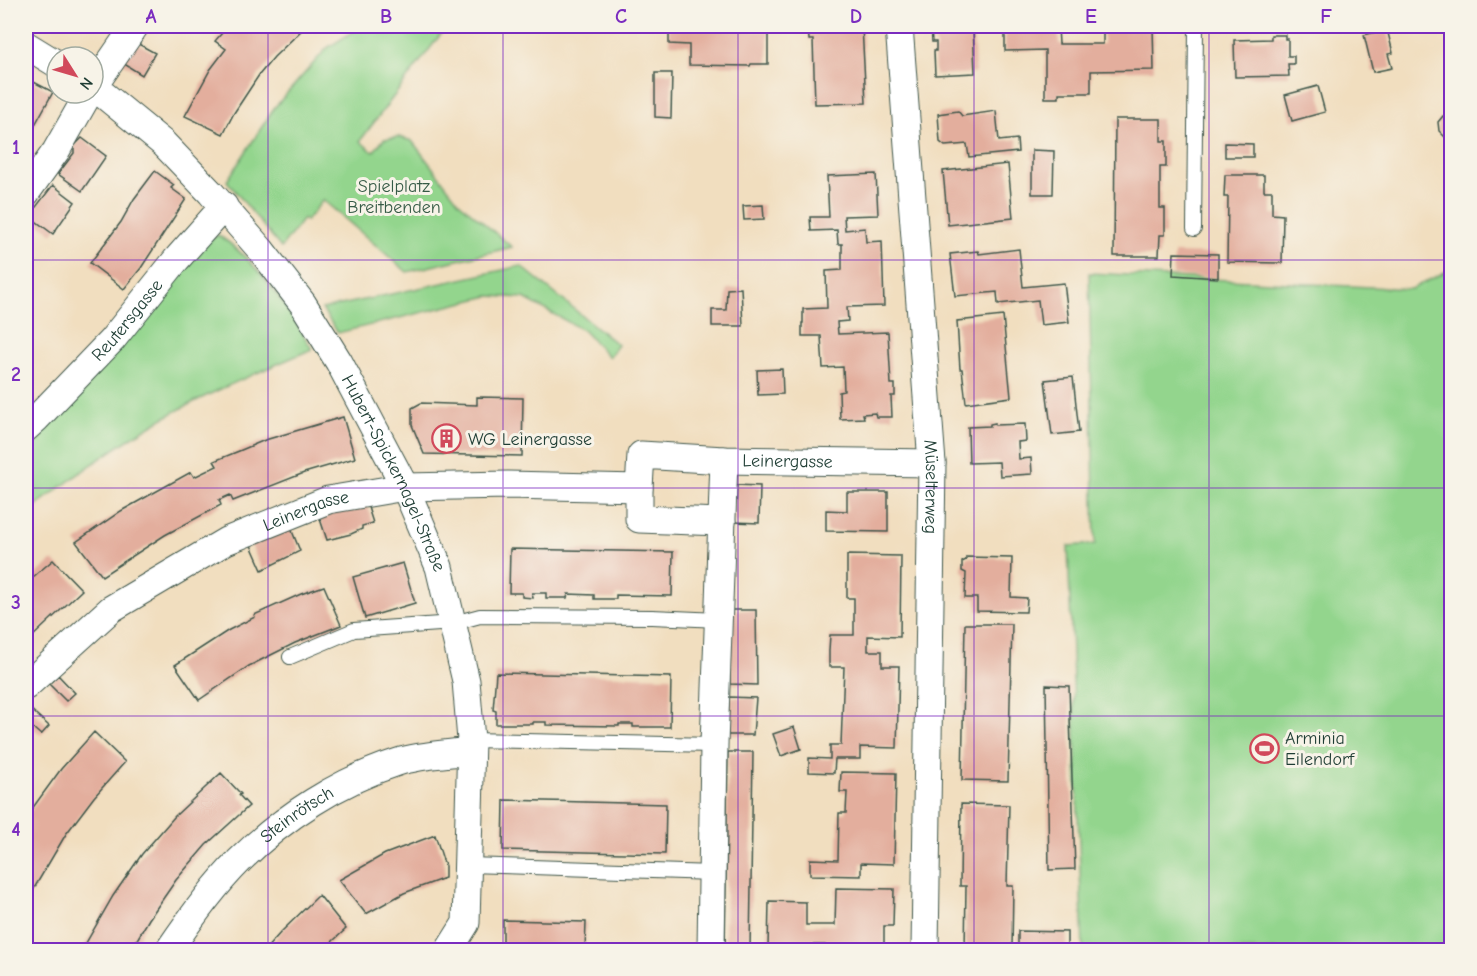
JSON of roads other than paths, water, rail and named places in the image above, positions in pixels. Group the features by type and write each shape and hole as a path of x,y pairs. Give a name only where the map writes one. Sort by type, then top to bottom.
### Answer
{"street":[{"path":"105,70 135,26"},
{"name":"Müselterweg","path":"899,26 932,463 925,951"},
{"path":"26,45 45,57"},
{"name":"Hubert-Spickernagel-Straße","path":"105,97 164,144 224,206 303,304 339,362 405,487 439,567 466,681 470,745 466,923 449,951"},
{"path":"26,193 56,151 82,105"},
{"name":"Reutersgasse","path":"26,428 112,340 224,206"},
{"name":"Leinergasse","path":"722,522 639,519 641,454 724,460 932,463"},
{"path":"711,951 714,745 724,460"},
{"name":"Leinergasse","path":"26,686 111,609 225,541 328,500 405,487 639,488"},
{"name":"Steinrötsch","path":"169,951 197,909 240,860 294,814 347,783 399,761 470,745"}],"lane":[{"path":"1194,229 1196,26"},
{"path":"290,657 354,630 454,623 480,616 652,617 719,620"},
{"path":"470,745 714,745"},
{"path":"468,865 713,873"}],"place":[{"name":"WG Leinergasse","path":"447,439"},
{"name":"Arminia Eilendorf","path":"1264,748"}],"park label":[{"name":"Spielplatz Breitbenden","path":"394,196"}]}
